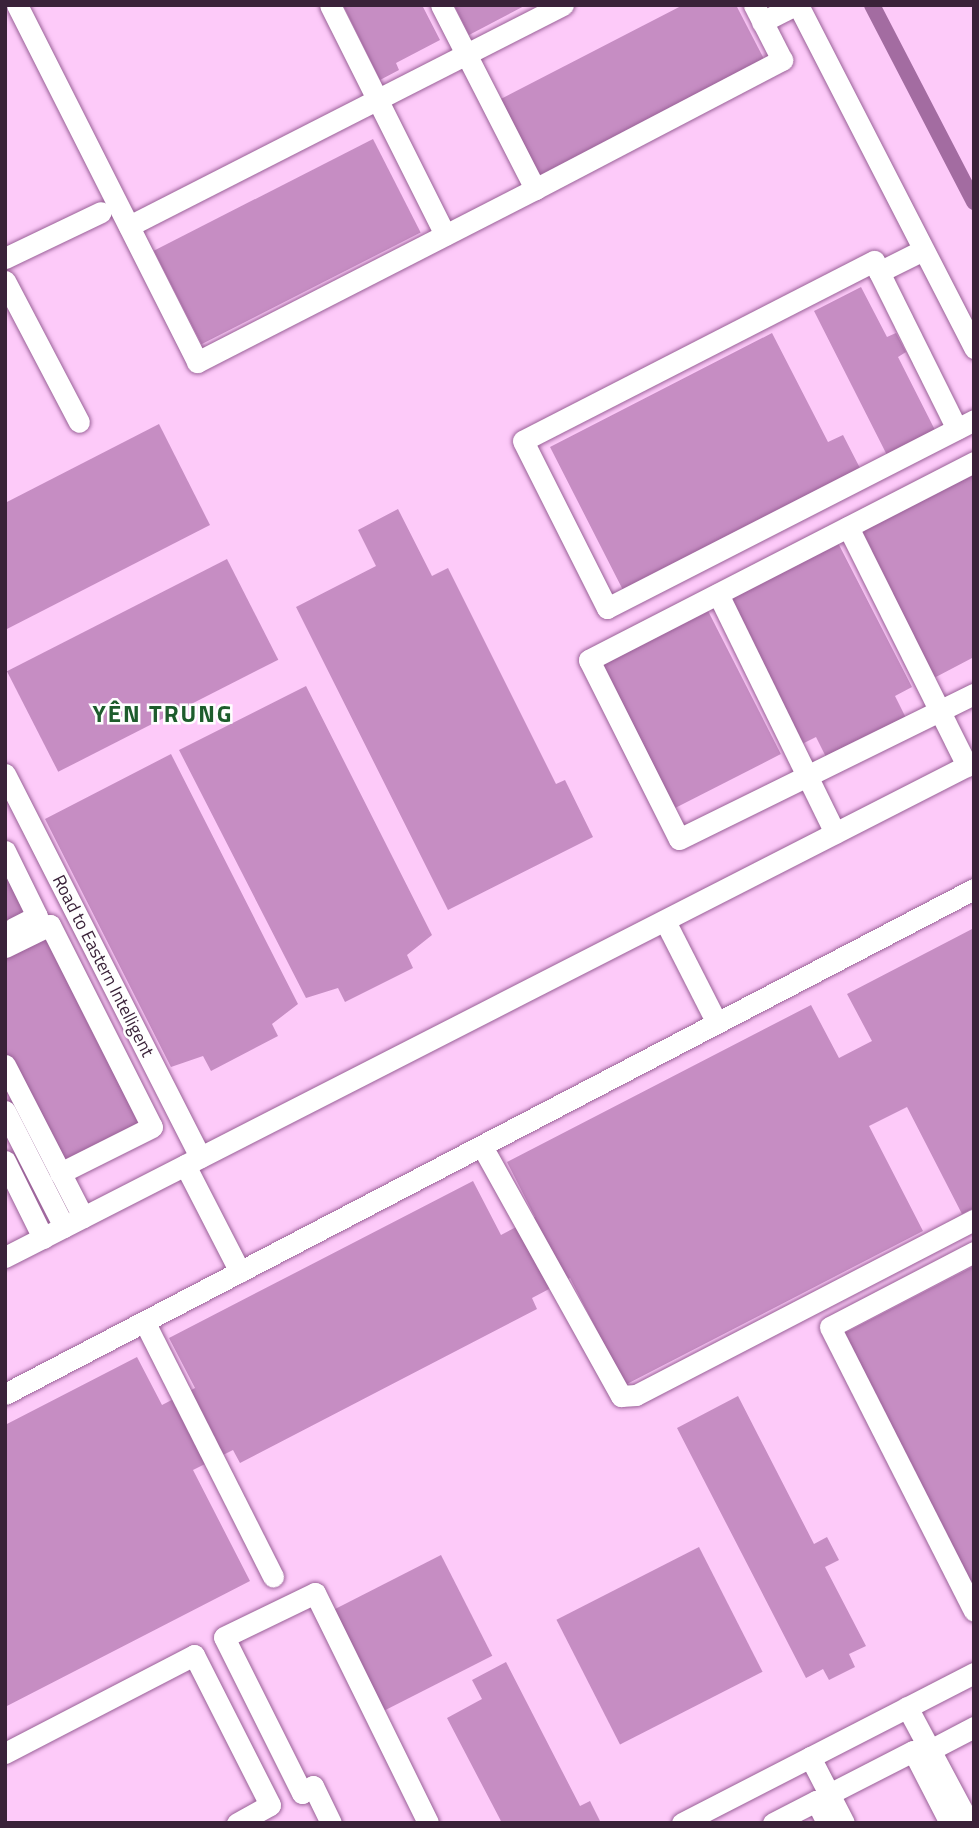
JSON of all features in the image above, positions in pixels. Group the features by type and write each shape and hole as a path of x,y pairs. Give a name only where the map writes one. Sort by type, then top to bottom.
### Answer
{"street":[{"path":"17,5 197,362 535,190 782,60 758,14 796,5 974,348"},
{"path":"330,5 445,235"},
{"path":"440,5 535,190"},
{"path":"129,226 563,5"},
{"path":"814,5 974,317"},
{"path":"5,258 100,212"},
{"path":"879,272 923,250"},
{"path":"874,261 879,272 966,424 607,608 523,441 874,261"},
{"path":"5,281 79,422"},
{"path":"974,463 589,660 679,839 974,694"},
{"path":"5,1257 971,764 940,710 848,527"},
{"path":"718,594 835,833"},
{"name":"Road to Eastern Intelligent","path":"5,775 192,1161 240,1272"},
{"path":"5,850 37,916 5,932"},
{"path":"5,1394 483,1148 974,889"},
{"path":"665,921 716,1023"},
{"path":"5,947 50,925 152,1127 61,1172"},
{"path":"5,1065 83,1217"},
{"path":"5,1111 64,1227"},
{"path":"483,1148 621,1396 636,1395 974,1220"},
{"path":"5,1161 13,1198 43,1238"},
{"path":"974,1252 830,1327 974,1611"},
{"path":"145,1323 274,1577"},
{"path":"331,1823 313,1786 302,1793 224,1637 315,1593 428,1823"},
{"path":"5,1753 194,1655 270,1805 237,1823"},
{"path":"682,1823 715,1815 810,1757 974,1672"},
{"path":"907,1707 968,1823"},
{"path":"930,1750 974,1727"},
{"path":"829,1794 913,1751 950,1823"},
{"path":"810,1757 844,1823"},
{"path":"773,1823 816,1801 827,1823"}],"building":[{"path":"343,5 422,5 440,40 396,63 399,70 380,80"},
{"path":"454,5 526,5 469,35"},
{"path":"683,5 736,5 765,61 537,178 497,101"},
{"path":"373,139 421,233 201,344 154,251"},
{"path":"861,287 887,337 896,333 906,352 898,357 938,436 890,461 814,311"},
{"path":"772,333 828,442 843,435 862,472 625,594 550,447"},
{"path":"159,424 210,525 5,630 5,503"},
{"path":"972,473 974,657 934,678 859,531"},
{"path":"398,509 432,576 448,568 556,784 565,780 593,837 448,910 296,607 376,566 358,530"},
{"path":"837,541 912,687 895,696 906,718 827,759 816,737 800,745 725,599"},
{"path":"227,559 278,660 58,772 7,671"},
{"path":"706,607 781,754 668,812 593,665"},
{"path":"306,686 432,935 407,955 413,968 345,1002 338,988 306,998 179,750"},
{"path":"171,754 298,1004 272,1024 278,1036 211,1071 203,1056 171,1067 45,819"},
{"path":"5,855 36,915 5,931"},
{"path":"974,928 974,1208 962,1214 907,1107 869,1126 923,1231 625,1385 570,1278 532,1298 537,1309 240,1463 233,1450 193,1470 250,1581 5,1707 5,1425 137,1357 162,1405 195,1388 169,1338 473,1181 501,1235 535,1217 507,1162 811,1005 839,1058 872,1041 847,994"},
{"path":"45,930 143,1124 60,1167 5,1059 5,950"},
{"path":"974,1266 974,1595 839,1336"},
{"path":"738,1396 814,1544 827,1537 839,1560 825,1567 866,1646 849,1654 855,1667 829,1680 823,1669 806,1678 677,1428"},
{"path":"699,1547 763,1672 620,1744 556,1620"},
{"path":"441,1555 492,1656 384,1711 333,1610"},
{"path":"506,1662 580,1806 590,1801 601,1823 502,1823 447,1718 482,1699 472,1680"}],"waterway":[{"path":"872,5 974,202"}],"district":[{"name":"YÊN TRUNG","path":"163,714"}]}
